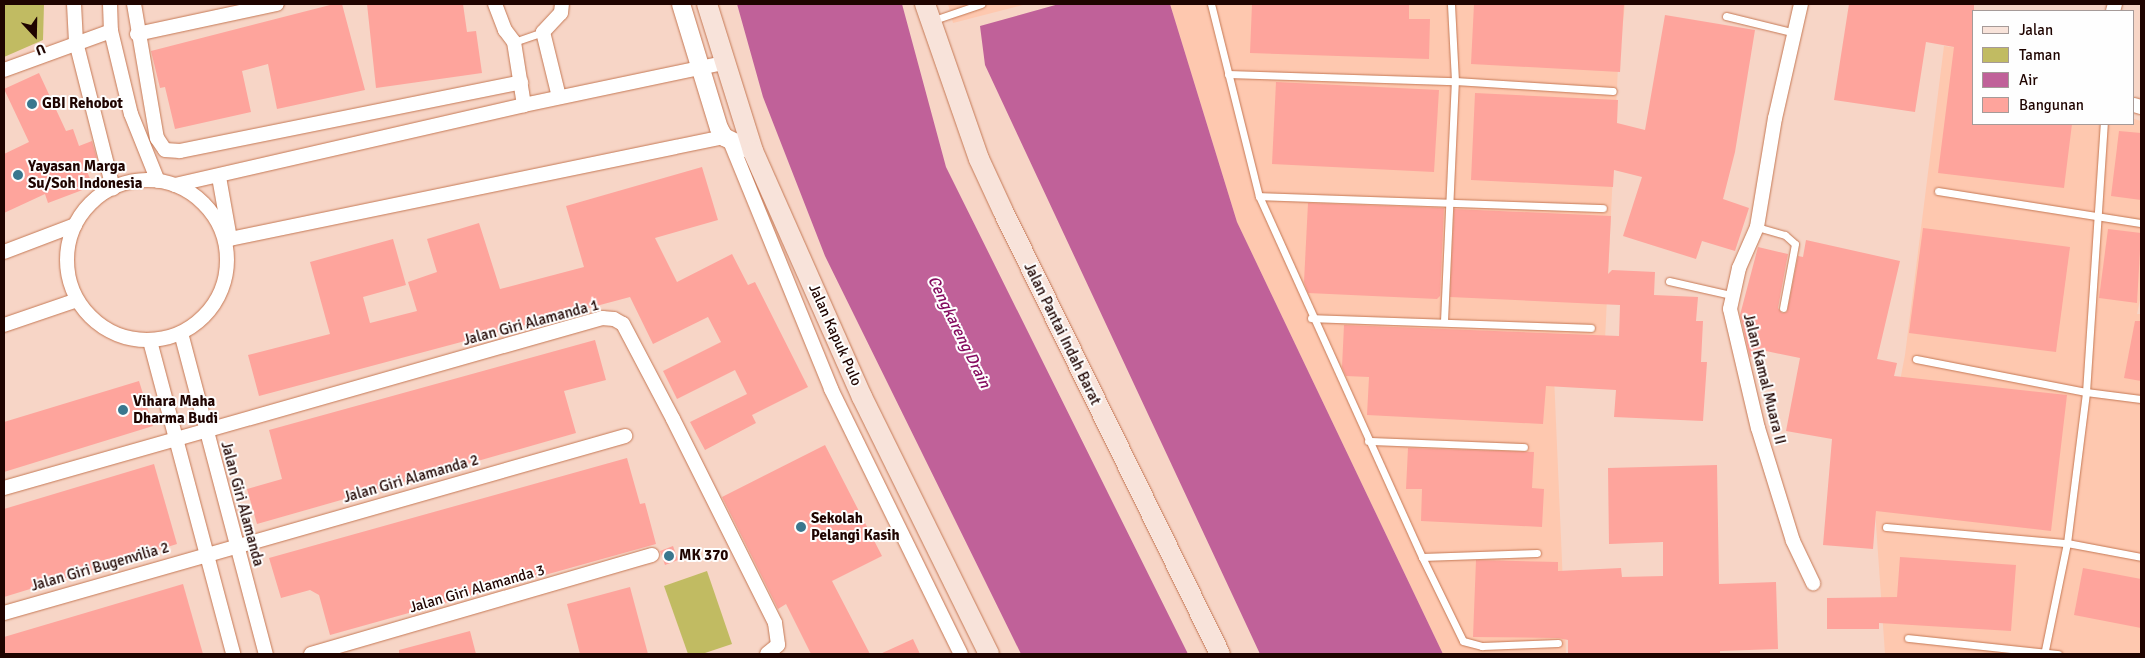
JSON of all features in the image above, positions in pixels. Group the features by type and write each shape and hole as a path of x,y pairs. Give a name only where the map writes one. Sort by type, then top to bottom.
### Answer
{"main road":[{"name":"Jalan Kapuk Pulo","path":"707,4 724,63 754,151 862,397 989,654"},
{"name":"Jalan Pantai Indah Barat","path":"928,13 979,159 1220,654"}],"street":[{"path":"74,4 76,42 113,188"},
{"path":"110,4 111,31 131,114 158,181"},
{"path":"134,4 137,34 156,138 165,150 180,151 520,82"},
{"path":"137,34 277,4"},
{"path":"495,4 505,30 514,42 524,105"},
{"path":"559,97 543,32 561,13 562,4"},
{"path":"681,4 699,67 830,389 961,654"},
{"name":"Jalan Kamal Muara II","path":"1801,4 1775,118 1757,226 1739,268 1732,295 1732,324 1758,428 1793,541 1813,583"},
{"path":"4,70 76,42 111,31"},
{"path":"176,186 559,97 724,63"},
{"path":"228,239 727,139 754,151"},
{"path":"219,177 228,239 227,268 220,294 204,317 181,333 150,341 128,338 108,330 90,317 77,300 67,262 75,224 91,203 113,188 135,181 158,181 176,186 198,198 214,217 228,239"},
{"path":"4,252 75,224"},
{"path":"4,325 77,300"},
{"name":"Jalan Giri Alamanda 1","path":"4,488 602,318 614,319 623,324 673,419 775,623 778,645 768,654"},
{"name":"Jalan Giri Alamanda","path":"181,333 235,545 266,654"},
{"path":"150,341 233,654"},
{"name":"Jalan Giri Alamanda 2","path":"206,554 625,436"},
{"name":"Jalan Giri Bugenvilia 2","path":"4,612 206,554"},
{"name":"Jalan Giri Alamanda 3","path":"311,654 652,554"}],"lane":[{"path":"928,13 980,4"},
{"path":"1211,4 1259,196 1311,318 1463,641 1482,646 1558,643"},
{"path":"1444,321 1455,81 1451,4"},
{"path":"1726,16 1795,33"},
{"path":"514,42 543,32"},
{"path":"1228,74 1455,81 1613,91"},
{"path":"2045,650 2067,544 2086,392 2104,125"},
{"path":"1938,191 2141,223"},
{"path":"1259,196 1603,208"},
{"path":"1757,226 1785,235 1795,244 1783,308"},
{"path":"1669,282 1732,295"},
{"path":"1311,318 1444,321 1591,328"},
{"path":"1916,359 2086,392 2141,399"},
{"path":"1368,442 1524,447"},
{"path":"1886,527 2067,544 2141,557"},
{"path":"1422,557 1536,553"},
{"path":"1908,638 2045,650 2058,654"}],"shaded area":[{"path":"948,4 1027,4 953,23"},
{"path":"1170,4 1625,4 1618,67 1603,382 1554,376 1566,654 1443,654 1237,222"},
{"path":"1944,46 1972,50 1972,125 2135,125 2135,119 2141,121 2141,295 2137,314 2141,314 2141,654 1885,654 1875,510 1905,355"}],"green space":[{"path":"4,4 44,4 43,40 4,57"},
{"path":"707,571 732,644 702,654 688,654 664,586"}],"water":[{"name":"Cengkareng Drain","path":"737,4 902,4 946,167 1188,654 1021,654 825,256 763,97"},
{"path":"1059,4 1170,4 1237,222 1443,654 1260,654 985,65 980,26"}],"building":[{"path":"334,4 342,4 365,90 277,109 268,64 242,71 251,112 175,129 165,87 160,88 151,51"},
{"path":"367,4 463,4 467,32 476,31 482,73 376,88"},
{"path":"1252,4 1409,4 1409,19 1430,19 1429,59 1250,53"},
{"path":"1474,4 1624,4 1620,72 1471,64"},
{"path":"1849,4 1974,4 1974,10 1972,10 1972,125 2072,125 2064,188 1938,173 1954,47 1926,42 1915,112 1834,100"},
{"path":"1665,15 1755,30 1735,152 1723,199 1749,208 1735,251 1702,241 1696,259 1623,236 1642,177 1614,170 1613,187 1471,180 1475,93 1618,100 1617,123 1645,130"},
{"path":"39,73 66,131 73,129 79,146 92,141 97,159 84,164 93,186 48,203 45,194 4,213 4,154 29,142 4,89"},
{"path":"1276,82 1439,90 1434,172 1272,164"},
{"path":"2119,131 2141,133 2141,200 2111,196"},
{"path":"702,167 718,220 655,238 677,282 732,254 748,285 755,282 808,387 752,415 756,423 705,450 690,422 747,394 735,370 677,399 663,371 721,342 708,317 653,344 630,297 259,396 248,355 330,334 310,262 393,239 406,285 363,297 370,323 417,311 408,282 437,272 427,239 479,223 500,289 584,267 566,206"},
{"path":"1308,203 1444,208 1440,296 1437,299 1308,293 1304,282"},
{"path":"1454,209 1611,216 1608,274 1612,270 1655,272 1654,295 1698,297 1696,321 1703,321 1701,362 1707,362 1703,421 1614,417 1616,390 1546,386 1543,424 1367,415 1369,377 1346,376 1342,367 1344,325 1619,336 1620,305 1450,297"},
{"path":"1923,228 2070,247 2056,352 1909,333"},
{"path":"2108,229 2141,233 2137,303 2099,298"},
{"path":"1806,240 1900,261 1877,359 1897,363 1894,376 2067,395 2051,531 1876,511 1873,549 1823,545 1832,439 1786,431 1800,358 1766,351 1750,357 1740,315 1758,247 1788,254 1778,308 1782,313 1787,312 1798,256 1803,257"},
{"path":"2135,321 2141,321 2141,381 2124,378"},
{"path":"595,340 606,380 564,391 576,433 257,524 247,489 282,479 269,430"},
{"path":"139,381 153,426 4,472 4,422"},
{"name":"Sekolah Pelangi Kasih","path":"825,445 882,556 832,581 870,654 811,654 786,604 778,609 722,497"},
{"path":"1408,448 1534,452 1532,488 1544,489 1542,527 1421,521 1422,489 1406,489"},
{"path":"627,458 640,504 645,503 656,544 330,635 319,595 310,590 281,598 269,558"},
{"path":"154,464 177,544 4,597 4,509"},
{"path":"1717,465 1719,584 1776,582 1778,649 1720,651 1720,654 1568,654 1568,640 1558,638 1473,637 1476,560 1558,562 1558,571 1621,568 1622,577 1663,576 1663,542 1609,544 1608,468"},
{"name":"MK 370","path":"673,546 678,560 665,565 660,551"},
{"path":"1900,557 2016,565 2011,631 1879,623 1879,629 1827,629 1827,598 1897,597"},
{"path":"2083,568 2141,579 2141,628 2074,615"},
{"path":"183,584 203,654 4,654 4,637"},
{"path":"630,587 648,654 580,654 567,604"},
{"path":"470,631 476,654 399,654 399,650"},
{"path":"913,639 920,654 880,654"}],"place":[{"name":"GBI Rehobot","path":"32,104"},
{"name":"Yayasan Marga Su/Soh Indonesia","path":"18,175"},
{"name":"Vihara Maha Dharma Budi","path":"123,410"},
{"name":"Sekolah Pelangi Kasih","path":"801,527"},
{"name":"MK 370","path":"669,556"}]}
